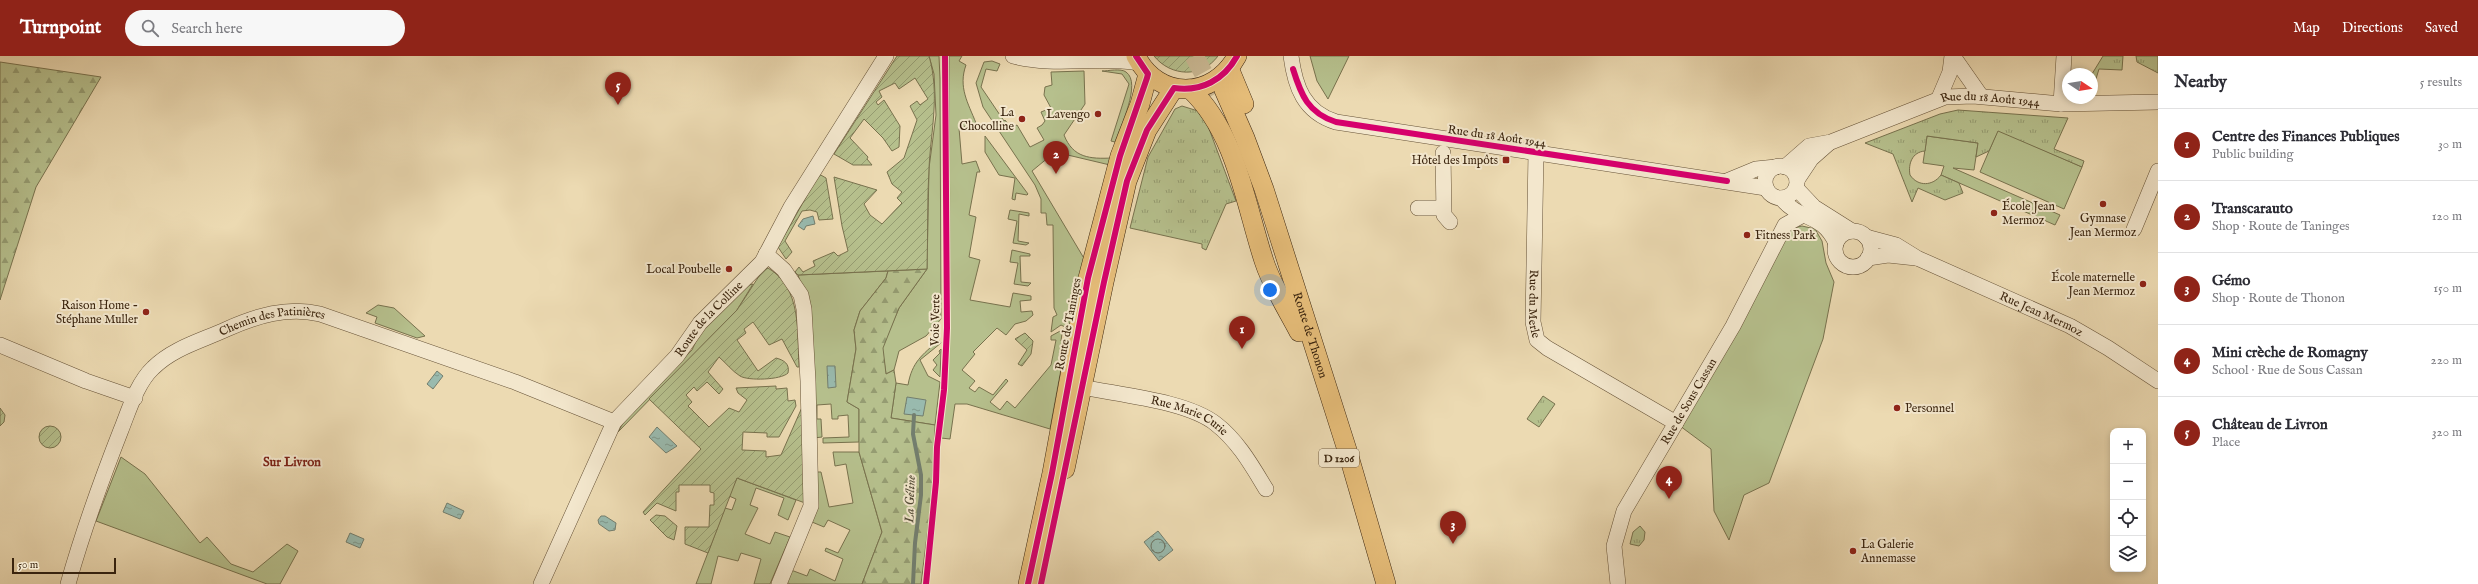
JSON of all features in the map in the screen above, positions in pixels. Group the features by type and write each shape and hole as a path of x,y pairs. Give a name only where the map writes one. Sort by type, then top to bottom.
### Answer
{"main road":[{"path":"1182,88 1212,82 1233,62 1268,162 1313,305 1327,355 1348,453"},
{"path":"1141,64 1160,82 1182,88 1210,109 1218,124 1237,171 1268,271 1299,332"},
{"name":"Route de Taninges","path":"1033,582 1076,333 1088,278 1120,156 1140,104 1141,64"},
{"name":"Route de Taninges","path":"1033,582 1082,388 1104,282 1131,168 1147,130 1182,88"},
{"name":"Route de Thonon","path":"1375,584 1247,166 1220,92 1257,168 1348,453 1386,584"},
{"path":"1076,333 1080,341 1075,367 1082,388"}],"street":[{"name":"Route de la Colline","path":"541,584 614,422 677,356 700,323 749,276 766,254 791,207 886,56"},
{"path":"1013,56 1050,62 1094,58 1141,64"},
{"name":"Rue du 18 Août 1944","path":"1281,56 1292,62 1306,103 1314,112 1330,120 1536,153 1727,181 1775,194"},
{"path":"1953,56 1981,96"},
{"path":"1938,98 1950,72 1953,56"},
{"path":"2061,104 2064,56"},
{"name":"Rue du 18 Août 1944","path":"1781,167 1806,148 1831,142 1938,98 1958,95 1981,96 2061,104 2158,102"},
{"name":"Rue du 18 Août 1944","path":"1797,184 1814,155 1831,142"},
{"path":"1443,153 1444,215 1450,222"},
{"name":"Rue du Merle","path":"1536,153 1533,322 1538,340 1547,348 1676,423"},
{"path":"1781,167 1766,177 1775,194 1785,225 1803,215"},
{"path":"1727,181 1756,169 1781,167 1794,172 1797,184 1814,207 1852,231 1866,237 1870,248 1868,258 1860,265 1849,266 1843,264 1836,255 1836,244 1826,226 1803,215 1787,205 1775,194"},
{"path":"2134,229 2158,171"},
{"path":"1775,194 1789,196 1797,184"},
{"path":"1418,208 1444,208"},
{"name":"Rue de Sous Cassan","path":"1618,584 1614,546 1620,522 1630,501 1733,326 1785,225"},
{"path":"1836,244 1842,235 1852,231"},
{"name":"Rue Jean Mermoz","path":"1866,237 1896,244 1918,258 2070,326 2108,348 2158,381"},
{"path":"766,254 784,270 801,295 804,309 812,506 779,584"},
{"name":"Rue Jean Mermoz","path":"1868,258 1888,254 1918,258"},
{"name":"Chemin des Patinières","path":"68,584 88,514 135,398 148,374 166,357 184,347 258,317 300,310 320,314 450,358 614,422"},
{"path":"0,345 86,381 135,398"},
{"name":"Rue Marie Curie","path":"1082,388 1182,408 1206,417 1232,439 1266,489"}],"green space":[{"path":"897,56 929,56 934,84 934,112 928,181 927,269 798,275 795,272 799,267 803,272 815,266 813,261 834,252 838,256 848,251 842,226 834,177 877,190 864,204 870,215 882,224 902,203 897,198 902,192 892,184 887,172 904,158 917,120 910,106 917,101 920,105 928,99 915,78 899,89 895,83 879,91 882,97 876,102 878,105 884,100 900,126 899,147 892,151 883,138 864,119 850,138 868,157 867,159 872,165 853,165 834,154"},
{"path":"929,56 939,56 941,319 926,336 899,351 894,370 886,374 882,348 899,308 927,269 929,168 936,115 934,74"},
{"path":"949,56 962,56 959,61 966,65 963,81 965,95 976,123 959,128 962,164 976,161 980,172 977,172 969,215 976,217 969,257 980,260 970,300 1010,307 1013,293 1031,296 1031,300 1020,301 1021,312 1032,311 1033,315 1026,321 1015,324 1006,335 997,328 973,352 975,354 962,370 975,381 969,388 975,392 979,387 993,395 1006,379 1008,381 990,402 1000,410 1007,401 1015,408 1051,365 1056,340 1051,340 1051,336 1064,329 1065,333 1062,333 1061,341 1066,342 1050,429 967,404 955,404 950,439 941,438 950,306"},
{"path":"1154,56 1218,56 1204,68 1186,72 1169,68"},
{"path":"1310,56 1349,56 1328,99 1317,81"},
{"path":"2103,56 2123,56 2122,70 2099,69 2098,72 2098,68 2096,68"},
{"path":"2136,56 2158,56 2158,73 2137,62"},
{"path":"992,61 1000,64 997,71 986,69 981,87 1004,121 1005,120 1011,128 1017,125 1030,147 1044,140 1037,128 1045,121 1041,112 1051,108 1044,95 1045,87 1052,85 1051,72 1084,71 1085,104 1064,135 1072,148 1083,156 1112,158 1110,165 1055,152 1032,171 1085,260 1069,329 1061,325 1051,332 1053,317 1057,315 1054,308 1053,225 1047,225 1046,213 1041,213 1041,199 1035,185 983,107 976,83 984,62"},
{"path":"0,62 101,77 36,187 0,300"},
{"path":"1102,71 1124,71 1130,78 1132,85 1128,106 1115,142 1111,141 1129,84 1122,74"},
{"path":"1182,106 1198,111 1208,126 1236,201 1226,204 1206,250 1202,248 1202,244 1130,228 1148,157 1175,109"},
{"path":"1958,110 2068,118 2054,149 2084,161 2082,167 1998,131 1989,151 1976,157 1978,143 1927,136 1925,151 1914,156 1910,163 1910,175 1917,182 1926,184 1938,179 1941,175 1959,183 1963,193 1945,200 1918,188 1912,202 1893,154 1865,143 1940,114"},
{"path":"1998,130 2082,167 2064,209 1980,172"},
{"path":"985,136 1028,194 1027,195 1016,193 1015,200 1012,199 1015,178 999,175 985,152"},
{"path":"1927,136 1978,143 1974,170 1953,168 2060,215 2055,225 1941,175 1944,166 1923,163"},
{"path":"819,174 826,178 833,219 819,220 817,212 810,210 802,211 785,241 792,252 786,259 778,247"},
{"path":"1010,210 1029,213 1029,216 1019,214 1018,241 1029,243 1026,245 1013,243 1017,221 1008,219"},
{"path":"1802,226 1815,229 1822,241 1826,263 1834,282 1823,339 1769,483 1744,495 1729,540 1714,511 1711,449 1676,423 1781,231"},
{"path":"1012,250 1030,254 1030,256 1020,256 1021,282 1031,283 1028,286 1014,284 1018,263 1010,262"},
{"path":"768,268 779,277 787,287 792,299 796,312 799,367 797,367 782,339 769,345 753,322 744,329 746,333 737,340 758,371 776,358 786,363 788,373 772,378 744,378 734,372 719,357 708,372 723,389 719,394 707,382 697,391 694,387 686,395 692,402 688,406 709,427 729,408 739,412 747,400 738,393 736,388 776,386 776,389 787,388 788,401 795,400 796,406 779,437 767,437 767,433 743,432 742,450 766,451 766,457 781,455 803,405 805,503 737,478 708,553 685,544 685,527 709,527 710,505 714,505 714,493 710,492 710,485 679,485 679,492 676,492 676,511 657,503 645,515 643,512 701,449 649,399 737,310 763,270"},
{"path":"927,269 899,308 883,348 886,374 894,370 896,383 891,418 935,425 932,496 921,584 862,584 882,532 859,452 859,409 847,402 856,349 854,330 860,311 886,278 888,271"},
{"path":"888,271 886,278 860,311 854,330 856,349 847,402 859,409 859,442 823,443 823,438 849,437 848,415 838,416 838,419 832,419 831,404 817,405 817,419 821,419 822,437 814,438 806,298 798,275"},
{"path":"753,284 737,310 618,432 626,418 692,350 699,335 712,320 749,285"},
{"path":"378,305 394,308 425,336 417,338 375,323 377,317 366,313"},
{"path":"1025,333 1033,341 1031,354 1022,366 1018,364 1027,350 1015,339"},
{"path":"939,340 941,343 920,360 928,376 940,382 935,425 891,418 896,383 908,385 915,365"},
{"path":"941,349 940,377 933,370 937,365 933,360 940,353 939,351"},
{"path":"1543,396 1555,404 1539,427 1527,419"},
{"path":"0,408 5,415 4,422 0,426"},
{"path":"50,426 58,429 61,437 58,445 50,448 42,445 39,437 42,429"},
{"path":"833,452 859,452 882,532 862,584 790,584 786,582 791,570 807,576 810,569 835,581 843,559 825,551 826,548 838,553 850,530 828,520 824,527 812,522 817,472 821,472 829,507 853,503 846,464 835,466"},
{"path":"121,457 145,474 200,543 207,537 231,564 253,572 287,544 298,551 280,584 267,584 96,521"},
{"path":"737,478 796,500 788,520 778,515 784,498 756,488 750,505 758,508 745,534 770,544 775,532 790,537 770,584 754,584 761,559 741,553 738,561 718,556 711,584 696,584 725,508 732,510 736,499 729,496"},
{"path":"656,515 665,516 677,526 674,540 667,537 650,520"},
{"path":"1640,526 1645,532 1644,540 1639,546 1630,544 1633,532"}],"water":[{"path":"813,216 815,224 806,226 804,230 798,226 803,219"},
{"path":"827,366 835,366 836,387 828,388"},
{"path":"437,371 443,376 433,389 427,384"},
{"path":"907,397 926,400 923,416 904,414"},
{"path":"657,427 677,446 666,453 649,437"},
{"path":"447,503 464,511 460,519 443,512"},
{"path":"601,516 605,516 616,523 615,530 609,531 599,524 598,520"},
{"path":"1158,531 1173,550 1159,561 1144,542"},
{"path":"350,533 364,539 360,548 346,542"}],"waterway":[{"name":"La Géline","path":"913,584 915,543 921,495 921,475 913,434 914,415"}],"tunnel":[{"path":"1194,56 1215,94"}],"cycle path":[{"name":"Voie Verte","path":"926,584 936,482 937,447 944,390 947,328 945,56"},
{"path":"1028,584 1052,473 1088,278 1120,156 1148,74 1136,56"},
{"path":"1041,584 1104,282 1127,181 1147,130 1174,88 1193,88 1211,82 1225,72 1237,56"},
{"path":"1293,69 1299,87 1307,102 1319,114 1336,122 1727,181"}],"place":[{"name":"Château de Livron","path":"618,105"},
{"name":"Lavengo","path":"1098,114"},
{"name":"La Chocolline","path":"1022,119"},
{"name":"Hôtel des Impôts","path":"1506,160"},
{"name":"Transcarauto","path":"1056,174"},
{"name":"Gymnase Jean Mermoz","path":"2103,204"},
{"name":"École Jean Mermoz","path":"1994,213"},
{"name":"Fitness Park","path":"1747,235"},
{"name":"Local Poubelle","path":"729,269"},
{"name":"École maternelle Jean Mermoz","path":"2143,284"},
{"name":"Raison Home - Stéphane Muller","path":"146,312"},
{"name":"Centre des Finances Publiques","path":"1242,349"},
{"name":"Personnel","path":"1897,408"},
{"name":"Mini crèche de Romagny","path":"1669,499"},
{"name":"Gémo","path":"1453,544"},
{"name":"La Galerie Annemasse","path":"1853,551"}],"district":[{"name":"Sur Livron","path":"292,461"}]}
